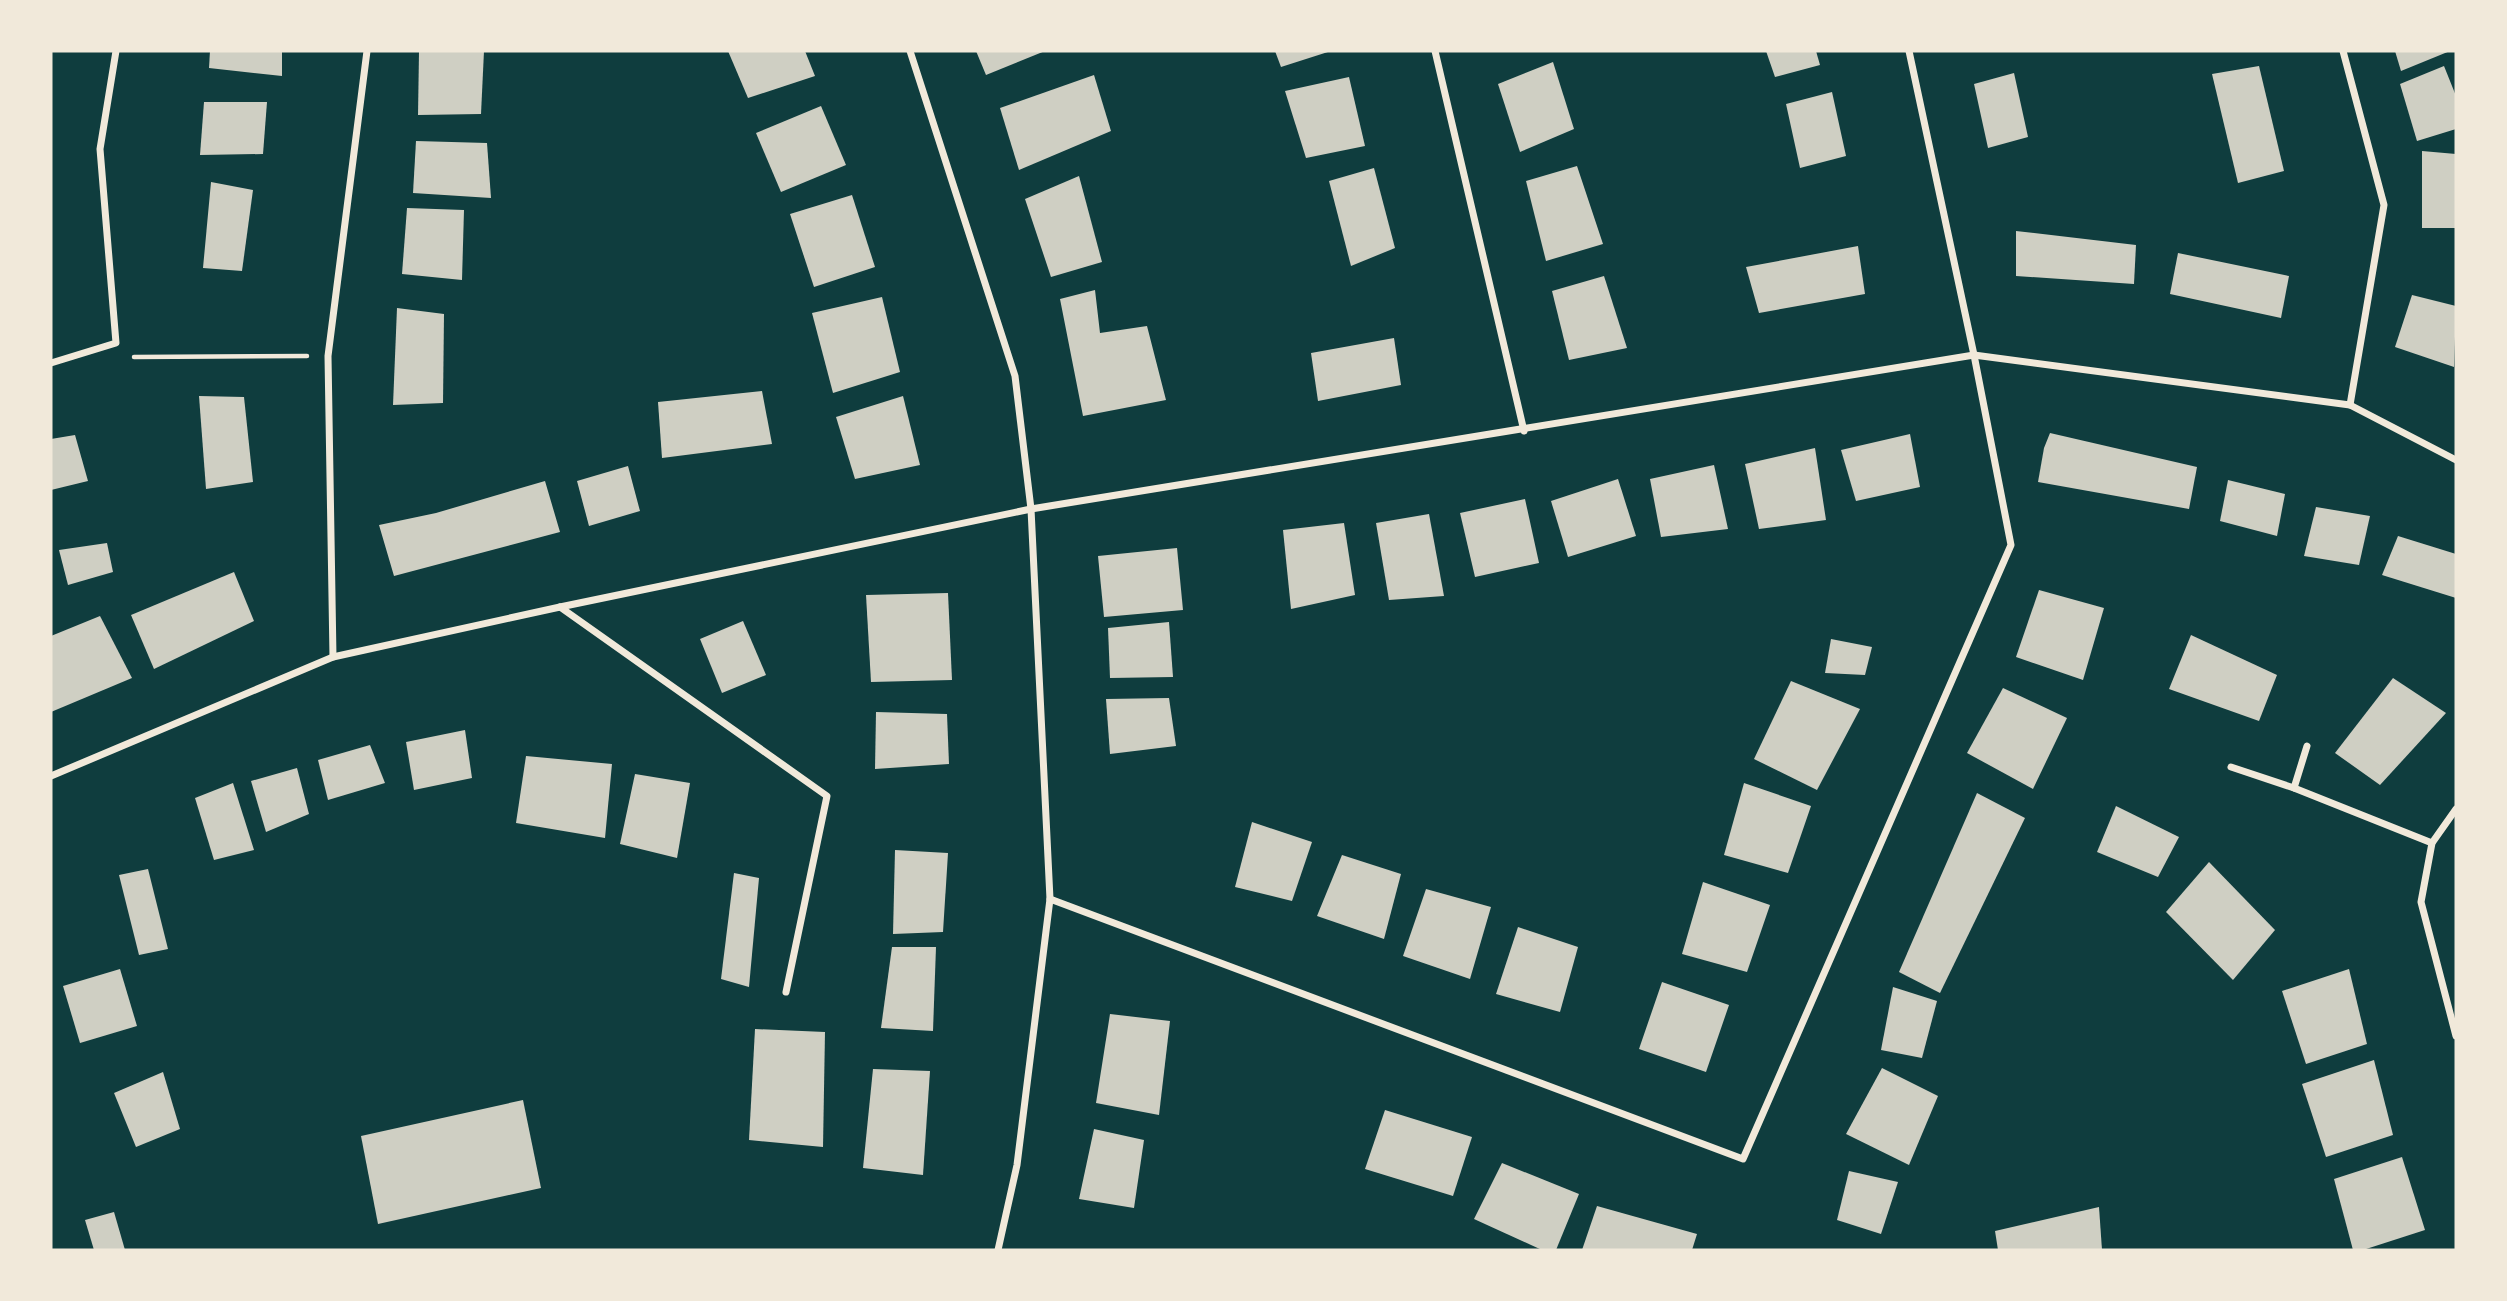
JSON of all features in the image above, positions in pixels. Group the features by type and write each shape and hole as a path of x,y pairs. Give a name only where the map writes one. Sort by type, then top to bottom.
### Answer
{"street":[{"path":"51,363 116,343 100,149 116,51"},
{"path":"333,657 328,356 367,51"},
{"path":"910,51 1015,376 1031,509 1050,899 1017,1165 998,1250"},
{"path":"1435,51 1524,431"},
{"path":"1050,899 1742,1159 2011,545 1974,355 1909,51"},
{"path":"2343,51 2384,205 2350,405"},
{"path":"51,776 333,657 560,607 1031,509 1524,431 1974,355 2350,405 2456,460"},
{"path":"560,607 827,796 786,992"},
{"path":"2294,788 2307,746"},
{"path":"2231,767 2294,788 2432,843"},
{"path":"2456,809 2432,843 2421,902 2456,1036"}],"path":[{"path":"116,343 137,359 328,356"}],"building":[{"path":"210,51 282,51 282,76 209,68"},
{"path":"419,51 484,51 481,114 418,115"},
{"path":"728,51 805,51 815,76 748,98"},
{"path":"976,51 1045,51 986,75"},
{"path":"1275,51 1331,51 1281,67"},
{"path":"1766,51 1816,51 1820,65 1775,77"},
{"path":"2395,51 2450,51 2401,71"},
{"path":"1553,62 1574,129 1520,152 1498,84"},
{"path":"2259,66 2284,171 2238,183 2212,74"},
{"path":"2444,66 2456,96 2456,129 2417,141 2400,84"},
{"path":"2014,73 2028,137 1988,148 1974,84"},
{"path":"1094,75 1111,131 1019,170 1000,108"},
{"path":"1349,77 1365,146 1306,158 1285,91"},
{"path":"1832,92 1846,156 1800,168 1786,104"},
{"path":"204,102 267,102 263,154 200,155"},
{"path":"821,106 846,165 781,192 756,133"},
{"path":"416,141 487,143 491,198 413,193"},
{"path":"2422,151 2456,154 2456,228 2422,228"},
{"path":"1577,166 1603,244 1546,261 1526,181"},
{"path":"1374,168 1395,248 1351,266 1329,181"},
{"path":"1079,176 1102,262 1051,277 1025,199"},
{"path":"211,182 253,190 242,271 203,268"},
{"path":"852,195 875,267 814,287 790,214"},
{"path":"407,208 464,210 462,280 402,274"},
{"path":"2016,231 2136,245 2134,284 2016,276"},
{"path":"1858,246 1865,294 1759,313 1746,267"},
{"path":"2178,253 2289,276 2281,318 2170,294"},
{"path":"1604,276 1627,348 1569,360 1552,291"},
{"path":"1095,290 1100,333 1147,326 1166,400 1083,416 1060,299"},
{"path":"2412,295 2456,306 2454,367 2395,347"},
{"path":"882,297 900,372 833,393 812,313"},
{"path":"397,308 444,314 443,403 393,405"},
{"path":"1394,338 1401,385 1318,401 1311,353"},
{"path":"762,391 772,444 662,458 658,402"},
{"path":"199,396 244,397 253,482 206,489"},
{"path":"903,396 920,465 855,479 836,417"},
{"path":"2050,433 2197,467 2189,509 2038,482 2044,448"},
{"path":"1910,434 1920,487 1856,501 1841,450"},
{"path":"75,435 88,481 51,490 51,439"},
{"path":"1815,448 1826,520 1759,529 1745,464"},
{"path":"1714,465 1728,529 1661,537 1650,479"},
{"path":"628,466 640,511 589,526 577,481"},
{"path":"1618,479 1636,536 1568,557 1551,501"},
{"path":"2228,480 2285,494 2277,536 2220,521"},
{"path":"545,481 560,532 394,576 379,525 436,513"},
{"path":"1525,499 1539,563 1475,577 1460,513"},
{"path":"2316,507 2370,516 2359,565 2304,556"},
{"path":"1429,514 1444,596 1389,600 1376,523"},
{"path":"1344,523 1355,595 1291,609 1283,530"},
{"path":"2398,536 2456,554 2456,598 2382,575"},
{"path":"107,543 113,572 68,585 59,550"},
{"path":"1177,548 1183,610 1104,617 1098,556"},
{"path":"234,572 254,621 154,669 131,615"},
{"path":"2039,590 2104,608 2083,680 2016,657"},
{"path":"948,593 952,680 871,682 866,595"},
{"path":"100,616 132,678 51,712 51,636"},
{"path":"743,621 766,675 722,693 700,639"},
{"path":"1169,622 1173,677 1110,678 1108,628"},
{"path":"2191,635 2277,675 2259,721 2169,689"},
{"path":"1831,639 1872,647 1865,675 1825,673"},
{"path":"2393,678 2446,713 2380,785 2335,753"},
{"path":"1791,681 1860,709 1817,790 1754,759"},
{"path":"2003,688 2067,718 2033,789 1967,753"},
{"path":"1169,698 1176,746 1110,754 1106,699"},
{"path":"876,712 947,714 949,764 875,769"},
{"path":"465,730 472,778 414,790 406,742"},
{"path":"370,745 385,783 328,800 318,760"},
{"path":"526,756 612,764 605,838 516,823"},
{"path":"297,768 309,814 266,832 251,781"},
{"path":"635,774 690,783 677,858 620,844"},
{"path":"233,783 254,850 214,860 195,798"},
{"path":"1744,783 1811,806 1788,873 1724,855"},
{"path":"1977,793 2025,818 1940,993 1899,972"},
{"path":"2116,806 2179,837 2158,877 2097,852"},
{"path":"1252,822 1312,842 1292,901 1235,887"},
{"path":"895,850 948,853 943,932 893,934"},
{"path":"1342,855 1401,874 1384,939 1317,916"},
{"path":"2209,862 2275,930 2233,980 2166,912"},
{"path":"148,869 168,949 139,955 119,875"},
{"path":"734,873 759,878 749,987 721,979"},
{"path":"1703,882 1770,905 1747,972 1682,954"},
{"path":"1426,889 1491,907 1470,979 1403,956"},
{"path":"1518,927 1578,947 1560,1012 1496,994"},
{"path":"892,947 936,947 933,1031 881,1028"},
{"path":"120,969 137,1026 80,1043 63,986"},
{"path":"2349,969 2367,1044 2306,1064 2282,991"},
{"path":"1662,982 1729,1005 1706,1072 1639,1049"},
{"path":"1893,987 1937,1001 1922,1058 1881,1050"},
{"path":"1110,1014 1170,1021 1159,1115 1096,1103"},
{"path":"755,1029 825,1032 823,1147 749,1140"},
{"path":"2374,1060 2393,1135 2326,1157 2302,1084"},
{"path":"1882,1068 1938,1096 1909,1165 1846,1134"},
{"path":"873,1069 930,1071 923,1175 863,1168"},
{"path":"163,1072 180,1129 136,1147 114,1093"},
{"path":"523,1100 541,1188 378,1224 361,1136"},
{"path":"1385,1110 1472,1137 1453,1196 1365,1169"},
{"path":"1094,1129 1144,1140 1134,1208 1079,1199"},
{"path":"2402,1157 2425,1230 2363,1250 2353,1250 2334,1179"},
{"path":"1502,1163 1579,1194 1556,1250 1542,1250 1474,1219"},
{"path":"1849,1171 1898,1182 1881,1234 1837,1220"},
{"path":"1597,1206 1697,1234 1692,1250 1582,1250"},
{"path":"2099,1207 2102,1250 1998,1250 1995,1231"},
{"path":"114,1212 125,1250 94,1250 85,1220"}]}
